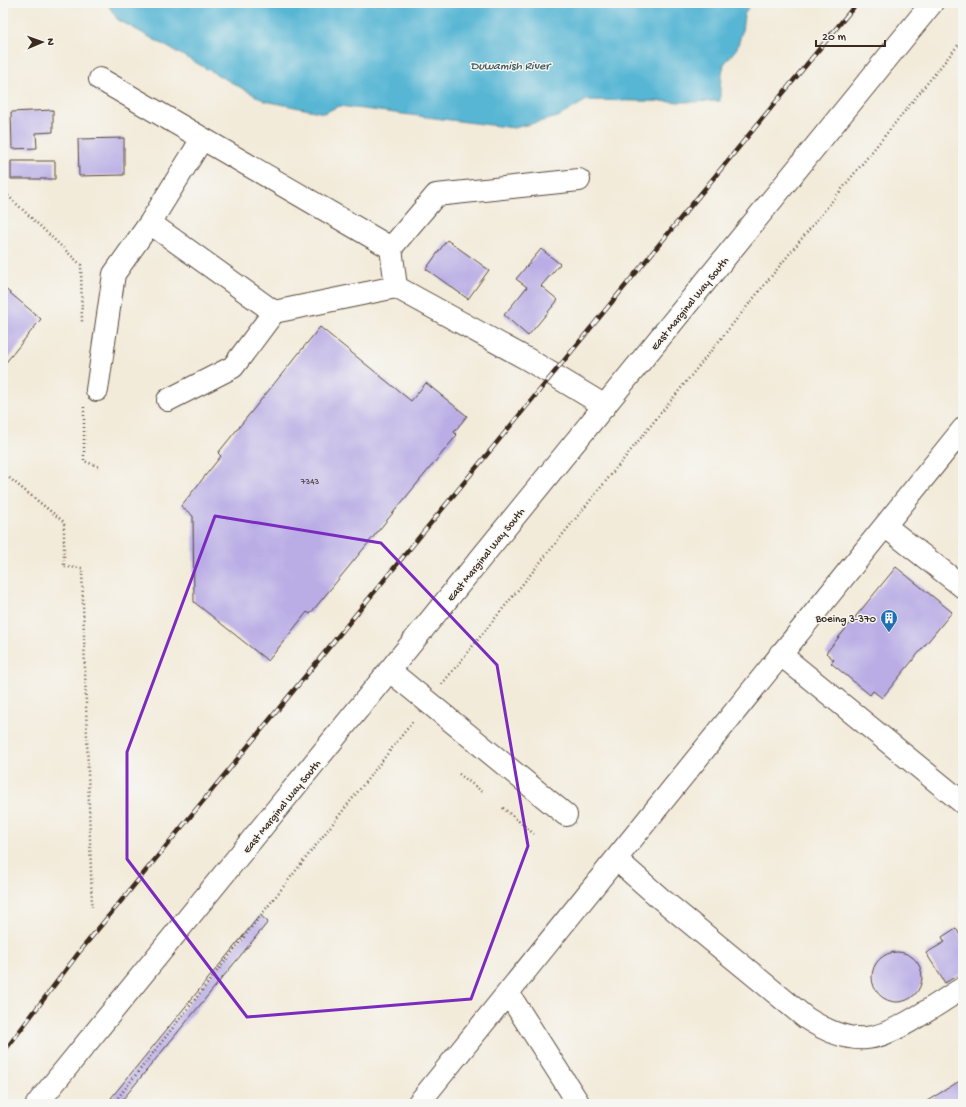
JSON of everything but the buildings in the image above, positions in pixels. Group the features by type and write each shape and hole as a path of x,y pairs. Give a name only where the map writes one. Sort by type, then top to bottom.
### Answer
{"main road":[{"name":"East Marginal Way South","path":"36,1104 390,671 932,3"},
{"path":"100,79 391,248"},
{"path":"90,398 114,274 150,223 202,139"},
{"path":"396,287 391,248 436,195 579,180"},
{"path":"150,223 274,312"},
{"path":"168,400 233,367 274,312 396,287 529,360 605,406"},
{"path":"418,1104 963,429"},
{"path":"885,526 963,587"},
{"path":"780,654 963,803"},
{"path":"390,671 566,815"},
{"path":"616,859 660,898 806,1018 826,1030 850,1037 866,1038 888,1032 963,988"},
{"path":"508,993 579,1104"}],"path":[{"path":"446,678 963,39"},
{"path":"3,133 5,193 81,265 82,328"},
{"path":"90,398 84,461 100,466"},
{"path":"3,473 64,522 64,567 82,568 92,907"},
{"path":"113,1104 406,731"},
{"path":"459,774 484,793"},
{"path":"503,808 534,834"}],"highlighted area":[{"path":"215,516 381,543 497,665 528,846 471,999 247,1017 127,859 127,752"}],"water":[{"name":"Duwamish River","path":"107,3 751,3 744,15 742,32 737,48 724,64 720,85 720,101 689,102 587,100 558,117 514,128 339,106 324,113 265,101 117,19"}],"railway":[{"path":"3,1053 80,951 857,3"}],"place":[{"name":"Boeing 3-370","path":"889,633"}]}
